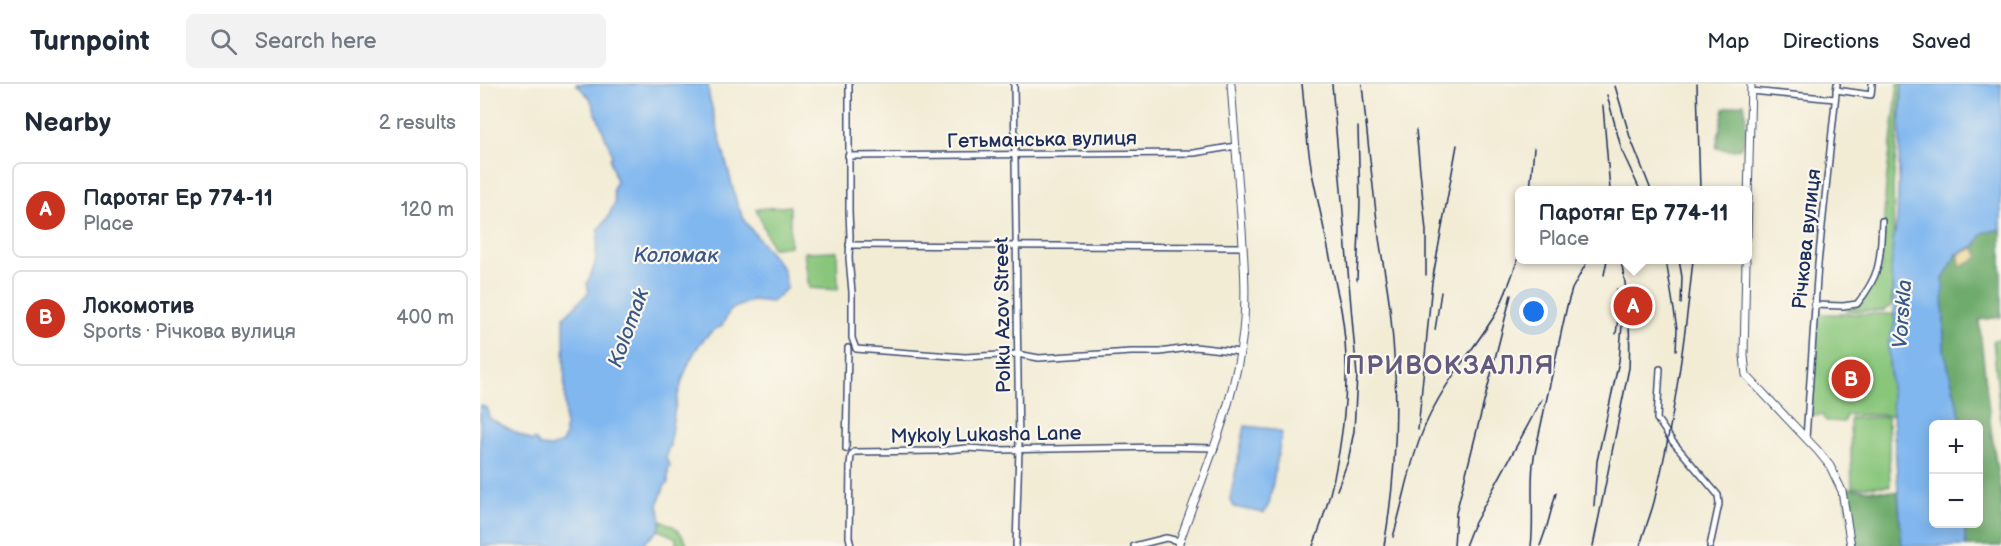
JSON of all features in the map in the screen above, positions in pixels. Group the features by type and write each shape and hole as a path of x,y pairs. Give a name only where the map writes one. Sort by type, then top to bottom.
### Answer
{"street":[{"path":"849,84 849,258 852,338 856,349 965,357 1017,354 1039,358 1160,352 1195,346 1240,352"},
{"name":"Polku Azov Street","path":"1014,84 1019,449 1016,546"},
{"path":"1134,546 1166,538 1178,544 1215,448 1232,392 1240,352 1245,303 1231,84"},
{"name":"Річкова вулиця","path":"1806,438 1814,305 1837,87 1871,95 1872,84"},
{"path":"1748,186 1751,88 1835,99"},
{"name":"Гетьманська вулиця","path":"848,156 1194,153 1236,146"},
{"path":"1814,305 1857,304 1869,289 1880,264 1882,221"},
{"path":"849,245 1243,247"},
{"path":"1746,264 1744,356 1746,375 1830,466 1842,491 1851,546"},
{"path":"846,449 848,348"},
{"path":"1660,369 1657,419 1718,495 1719,504 1710,546"},
{"name":"Mykoly Lukasha Lane","path":"851,546 849,537 850,465 854,452 937,451 957,448 999,450 1215,448"}],"green space":[{"path":"1898,84 1902,84 1893,187 1894,270 1891,306 1883,311 1847,311 1861,303 1881,268 1886,184"},
{"path":"1744,103 1746,128 1742,146 1735,150 1716,148 1724,108"},
{"path":"790,206 790,246 772,248 756,209"},
{"path":"2001,229 2001,317 1979,320 2001,495 2001,546 1966,546 1964,528 1983,528 1983,420 1961,420 1944,350 1943,279 1957,254 1975,246 1983,233"},
{"path":"837,251 838,290 809,288 804,252"},
{"path":"1818,314 1894,314 1895,323 1888,344 1893,415 1846,415 1844,422 1826,421 1822,415 1809,415"},
{"path":"2001,339 2001,424 1993,340"},
{"path":"1888,417 1890,486 1852,487 1850,418"},
{"path":"1844,488 1898,492 1902,546 1854,546"},
{"path":"661,521 678,530 688,546 676,546 676,538 659,530"}],"sand":[{"path":"1974,248 1979,257 1960,266 1959,254"}],"water":[{"name":"Коломак","path":"576,84 708,84 709,96 737,204 746,223 783,269 787,288 772,302 752,300 730,310 722,326 709,334 690,361 674,415 666,460 670,467 668,468 668,484 665,485 658,504 661,521 659,530 641,546 480,546 480,405 488,409 489,418 532,441 535,439 540,446 551,447 562,443 565,436 564,317 589,292 587,284 595,264 599,228 607,219 615,202 613,190 616,181 610,160 612,154 590,98"},
{"name":"Vorskla","path":"1902,84 2001,84 2001,229 1983,233 1975,246 1957,254 1943,279 1944,350 1961,420 1929,420 1929,528 1964,528 1966,546 1902,546 1888,344 1895,323 1891,273 1897,221"},
{"path":"1245,426 1272,429 1282,433 1269,504 1264,513 1234,507 1230,499"}],"railway":[{"path":"1302,84 1312,173 1341,309 1346,367 1338,460 1323,519 1313,546"},
{"path":"1332,84 1357,376 1354,431 1348,461 1337,490"},
{"path":"1362,84 1394,347 1396,404 1394,461 1384,546"},
{"path":"1697,84 1700,186"},
{"path":"1615,86 1630,137 1649,186"},
{"path":"1607,95 1622,151 1638,186"},
{"path":"1603,106 1610,186"},
{"path":"1357,280 1360,204 1358,127"},
{"path":"1416,130 1426,231 1426,275"},
{"path":"1418,430 1432,282 1457,145"},
{"path":"1530,186 1534,148"},
{"path":"1393,537 1423,430 1444,389 1495,315 1506,293 1516,264"},
{"path":"1531,546 1534,457 1567,306 1572,289 1586,264"},
{"path":"1604,275 1606,264"},
{"path":"1593,546 1629,368 1630,341 1622,264"},
{"path":"1667,264 1677,329 1676,350"},
{"path":"1680,264 1682,277 1681,304"},
{"path":"1640,546 1654,502 1673,412 1693,264"},
{"path":"1616,334 1617,289"},
{"path":"1435,330 1441,292"},
{"path":"1454,546 1456,513 1511,295"},
{"path":"1594,506 1597,461 1619,361 1622,325"},
{"path":"1465,546 1472,528 1542,399"},
{"path":"1540,546 1556,493"}],"place":[{"name":"Паротяг Ер 774-11","path":"1633,306"},
{"name":"Локомотив","path":"1851,379"}],"district":[{"name":"ПРИВОКЗАЛЛЯ","path":"1450,365"}],"water label":[{"name":"Kolomak","path":"628,328"}]}
